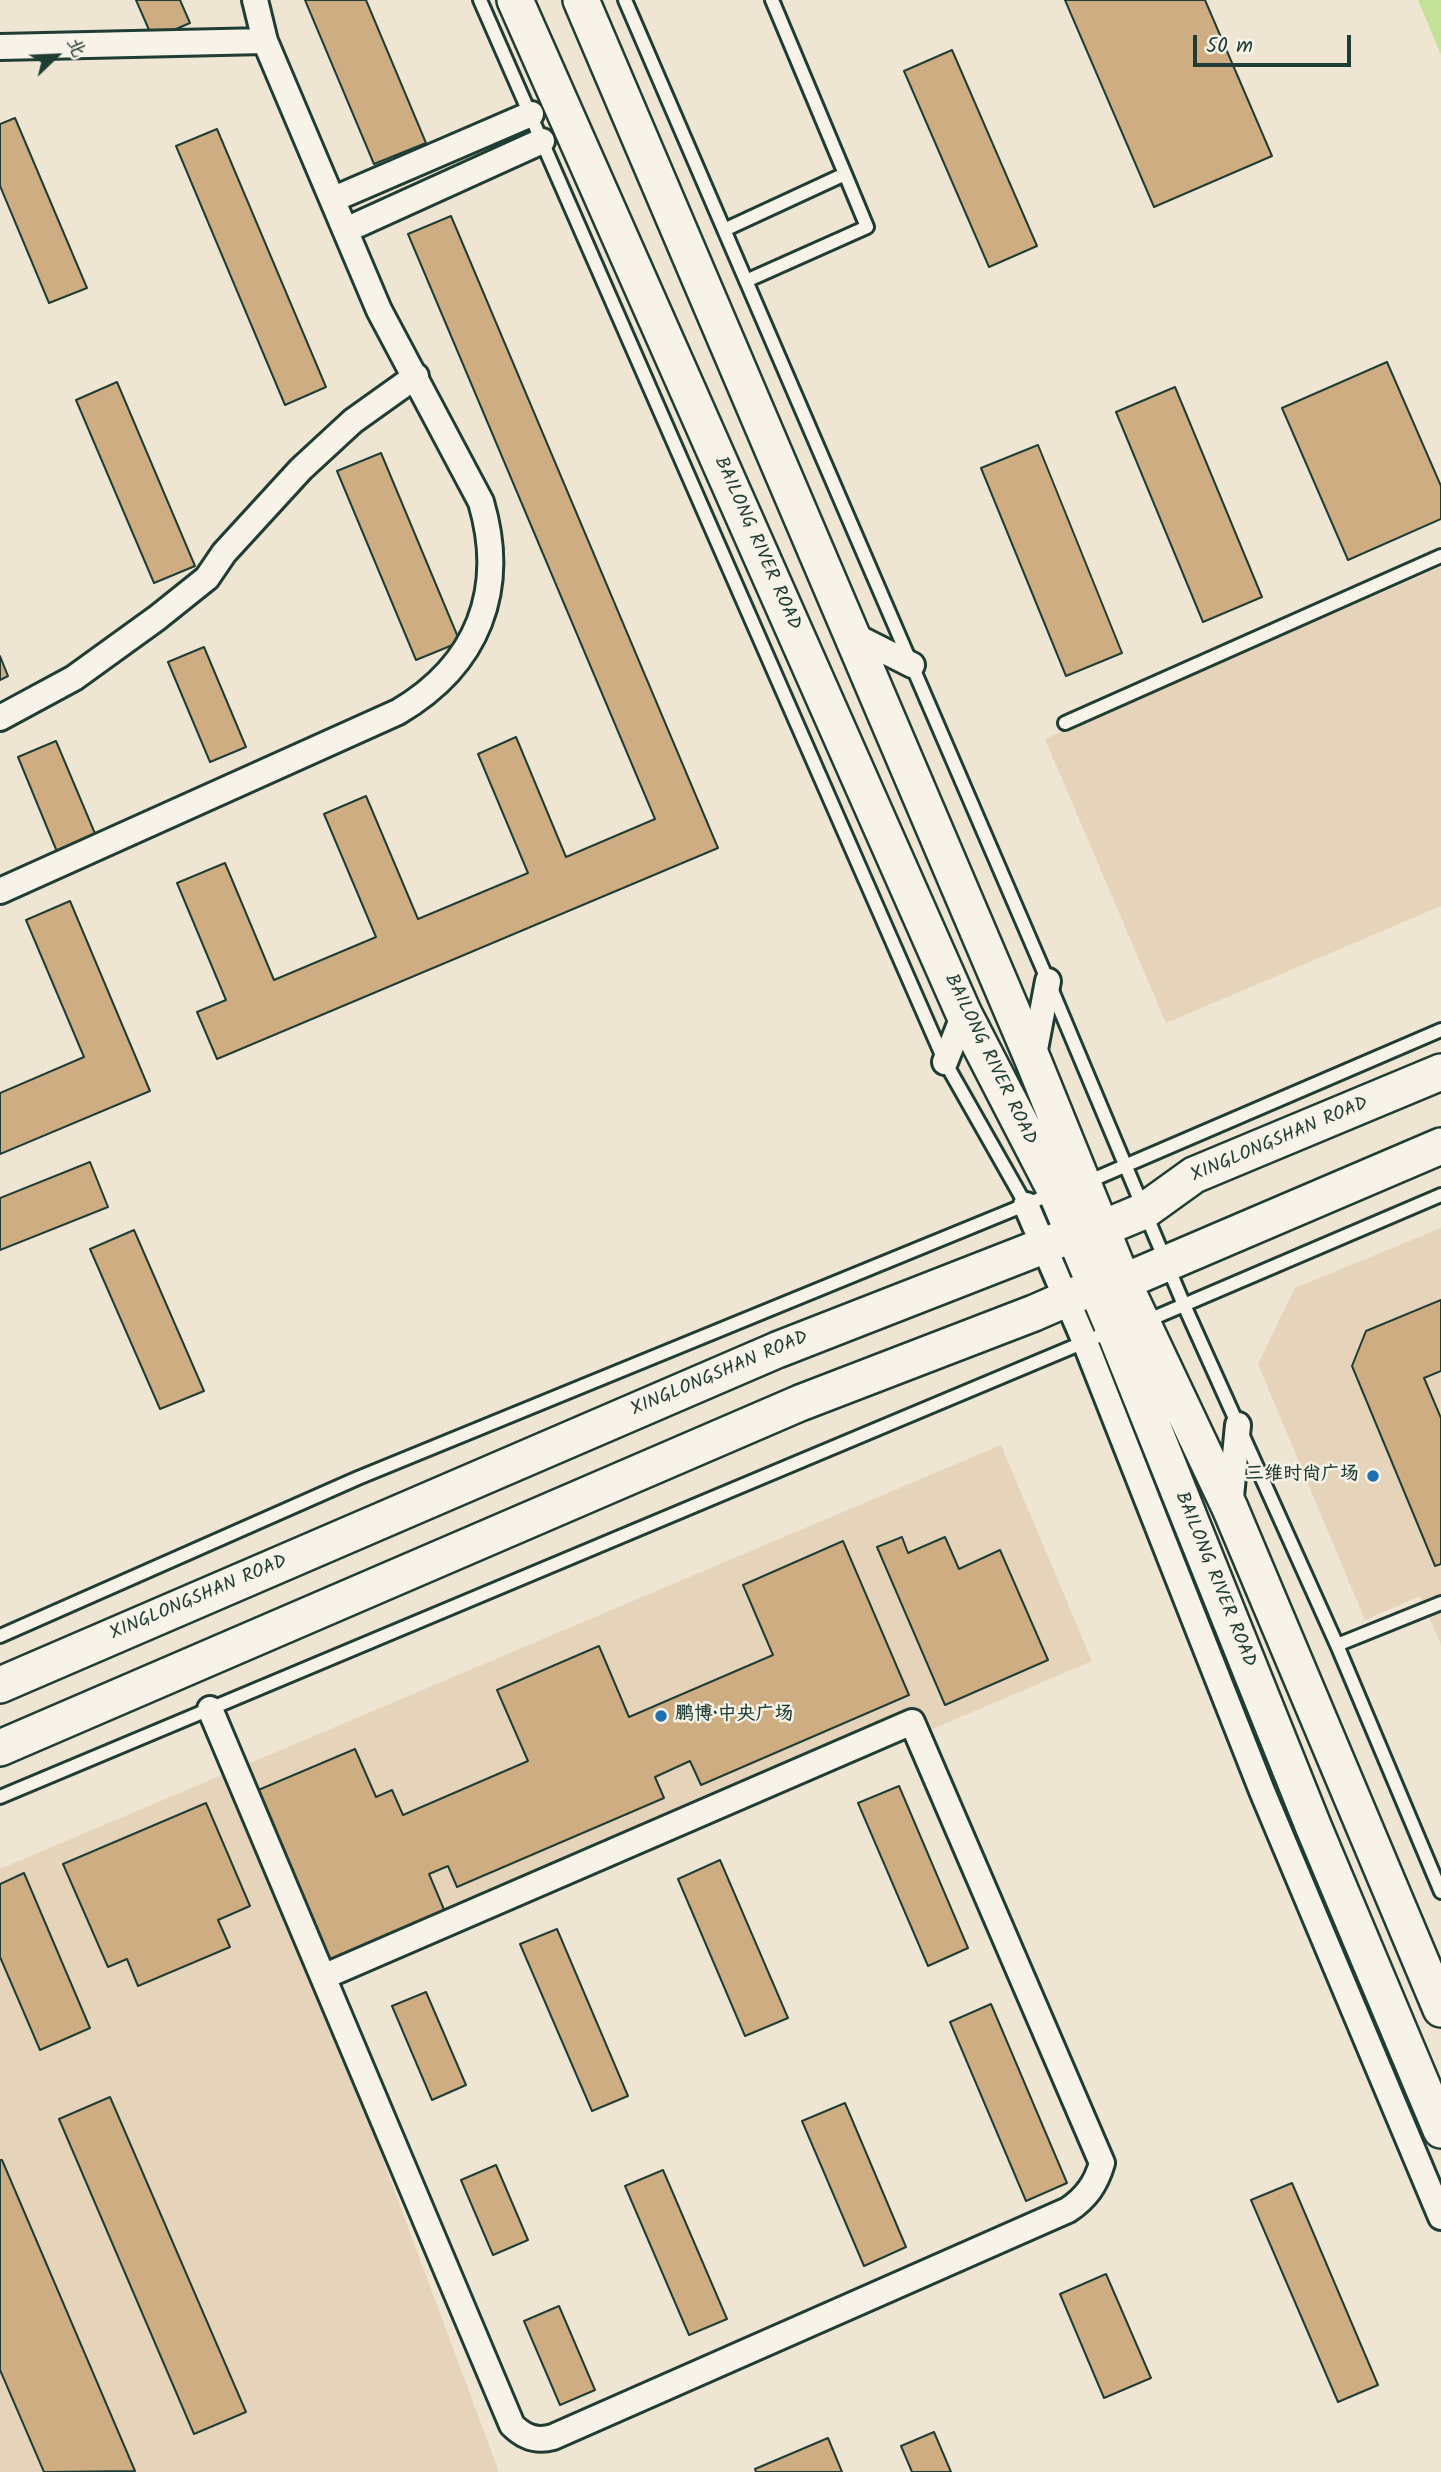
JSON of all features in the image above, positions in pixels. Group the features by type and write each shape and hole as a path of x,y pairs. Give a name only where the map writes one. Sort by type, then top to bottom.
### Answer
{"main road":[{"name":"BAILONG RIVER ROAD","path":"515,0 964,1014 1055,1194 1314,1828 1441,2130"},
{"name":"BAILONG RIVER ROAD","path":"581,0 1033,1060 1055,1194"},
{"name":"XINGLONGSHAN ROAD","path":"0,1685 777,1350 1144,1211 1194,1175 1441,1072"},
{"path":"0,1748 800,1403 1095,1289 1167,1264 1441,1146"},
{"name":"BAILONG RIVER ROAD","path":"1113,1332 1230,1507 1441,2009"}],"street":[{"path":"0,891 398,712 426,694 450,671 470,644 483,613 491,568 491,546 487,523 476,491 379,310 265,41 255,0"},
{"path":"0,47 265,41"},
{"path":"334,199 530,114"},
{"path":"346,230 542,141"},
{"path":"0,718 74,678 207,578 224,553 301,469 353,421 416,376"},
{"path":"851,634 912,665"},
{"path":"1033,1060 1048,981"},
{"path":"945,1062 964,1014"},
{"name":"BAILONG RIVER ROAD","path":"1055,1194 1095,1289"},
{"name":"BAILONG RIVER ROAD","path":"1113,1332 1167,1547 1262,1791 1441,2217"},
{"path":"1230,1507 1238,1425"},
{"path":"1167,1547 1170,1471"},
{"path":"210,1709 323,1977 512,2425 524,2435 531,2438 553,2437 1068,2210 1086,2196 1102,2163 912,1721 323,1977"},
{"path":"1262,1791 1314,1828"}],"lane":[{"path":"480,0 945,1062 1055,1194"},
{"path":"625,0 1048,981 1124,1166 1337,1645 1441,1892"},
{"path":"746,281 867,227 772,0"},
{"path":"724,230 845,174"},
{"path":"1065,723 1441,556"},
{"path":"0,1636 358,1478 1124,1166 1441,1030"},
{"path":"0,1797 1113,1332 1184,1305 1441,1195"},
{"path":"1337,1645 1441,1603"}],"shaded area":[{"path":"1441,567 1441,906 1166,1023 1045,739"},
{"name":"三维时尚广场","path":"1441,1228 1441,1645 1420,1596 1365,1620 1258,1364 1295,1288"},
{"path":"1001,1445 1092,1661 320,1990 499,2472 0,2472 0,1869"}],"green space":[{"path":"1418,0 1441,0 1441,55"}],"building":[{"path":"136,0 180,0 190,23 153,39"},
{"path":"305,0 366,0 426,143 374,164"},
{"path":"1065,0 1205,0 1272,156 1154,207"},
{"path":"952,50 1037,246 989,267 904,71"},
{"path":"15,118 87,288 49,303 0,186 0,124"},
{"path":"217,129 326,387 285,405 176,146"},
{"path":"451,216 718,848 217,1059 197,1012 226,1000 177,883 225,863 274,980 376,937 324,814 366,796 418,919 528,873 478,754 516,737 566,857 655,819 408,234"},
{"path":"1387,362 1441,486 1441,519 1348,560 1282,408"},
{"path":"117,382 195,566 154,583 76,400"},
{"path":"1175,387 1262,597 1203,622 1116,412"},
{"path":"1038,445 1122,653 1066,676 981,468"},
{"path":"381,453 460,642 416,660 337,471"},
{"path":"204,647 246,747 210,762 168,662"},
{"path":"0,656 8,676 0,680"},
{"path":"56,741 99,843 60,859 18,757"},
{"path":"70,901 150,1091 0,1154 0,1093 84,1057 26,920"},
{"path":"90,1162 108,1207 0,1250 0,1198"},
{"path":"134,1230 204,1391 160,1409 90,1249"},
{"path":"1441,1300 1441,1371 1424,1378 1441,1418 1441,1564 1435,1566 1352,1366 1366,1331"},
{"path":"902,1537 908,1553 945,1537 959,1569 1000,1550 1048,1660 945,1705 877,1547"},
{"path":"843,1541 909,1695 701,1785 690,1761 655,1777 664,1798 457,1887 448,1866 429,1874 445,1912 329,1962 256,1791 355,1749 376,1797 392,1790 403,1815 528,1761 497,1690 599,1646 629,1717 773,1655 743,1585"},
{"path":"899,1786 968,1948 928,1966 858,1803"},
{"path":"206,1803 250,1906 218,1920 230,1947 138,1986 127,1959 108,1967 63,1864"},
{"path":"720,1860 788,2018 745,2036 678,1879"},
{"path":"24,1873 90,2028 40,2050 0,1957 0,1884"},
{"path":"557,1929 628,2096 592,2111 520,1944"},
{"path":"426,1992 466,2085 432,2100 392,2006"},
{"path":"991,2004 1067,2183 1026,2201 950,2022"},
{"path":"110,2097 246,2412 194,2434 59,2119"},
{"path":"845,2103 906,2247 864,2266 802,2121"},
{"path":"0,2160 135,2471 44,2472 0,2370"},
{"path":"496,2165 528,2240 493,2255 461,2180"},
{"path":"663,2170 727,2319 689,2335 625,2186"},
{"path":"1292,2183 1378,2385 1338,2402 1251,2200"},
{"path":"1106,2274 1151,2378 1104,2398 1060,2294"},
{"path":"559,2306 595,2390 560,2405 524,2321"},
{"path":"934,2432 951,2472 912,2472 901,2446"},
{"path":"828,2438 842,2472 756,2472 755,2469"}],"place":[{"name":"三维时尚广场","path":"1373,1476"},
{"name":"鹏博·中央广场","path":"661,1716"}]}
